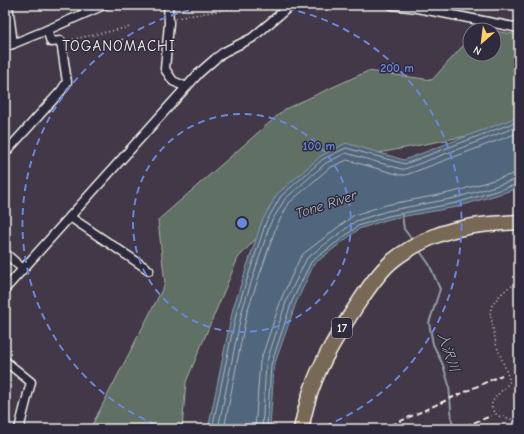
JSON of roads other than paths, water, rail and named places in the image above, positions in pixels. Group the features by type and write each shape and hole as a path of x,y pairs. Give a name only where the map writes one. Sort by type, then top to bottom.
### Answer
{"highway":[{"name":"17","path":"301,429 312,388 320,368 346,322 368,288 384,269 402,254 436,236 466,228 519,222"}],"street":[{"path":"8,5 9,45 48,30 104,5"},
{"path":"168,5 165,69 173,81 186,87"},
{"path":"5,289 199,72 224,52 252,38 291,5"},
{"path":"392,5 417,8 519,28"},
{"path":"5,152 67,82 61,41 51,42 48,30"},
{"path":"70,217 149,270"},
{"path":"5,253 23,269"},
{"path":"5,361 31,382 19,429"}],"water":[{"name":"Tone River","path":"512,119 519,119 519,188 457,207 389,219 359,229 314,264 296,303 274,366 270,429 208,429 233,308 262,221 277,194 321,156 346,143 404,160"}],"waterway":[{"name":"入沢川","path":"402,215 404,229 413,241"},
{"name":"入沢川","path":"419,250 429,264 440,289 429,323 433,344 443,365 449,385 452,422 455,429"},
{"name":"入沢川","path":"476,429 486,426 496,426 502,429"}],"railway":[{"path":"383,429 502,375"},
{"path":"457,429 491,416"}],"district":[{"name":"TOGANOMACHI","path":"119,46"}]}
